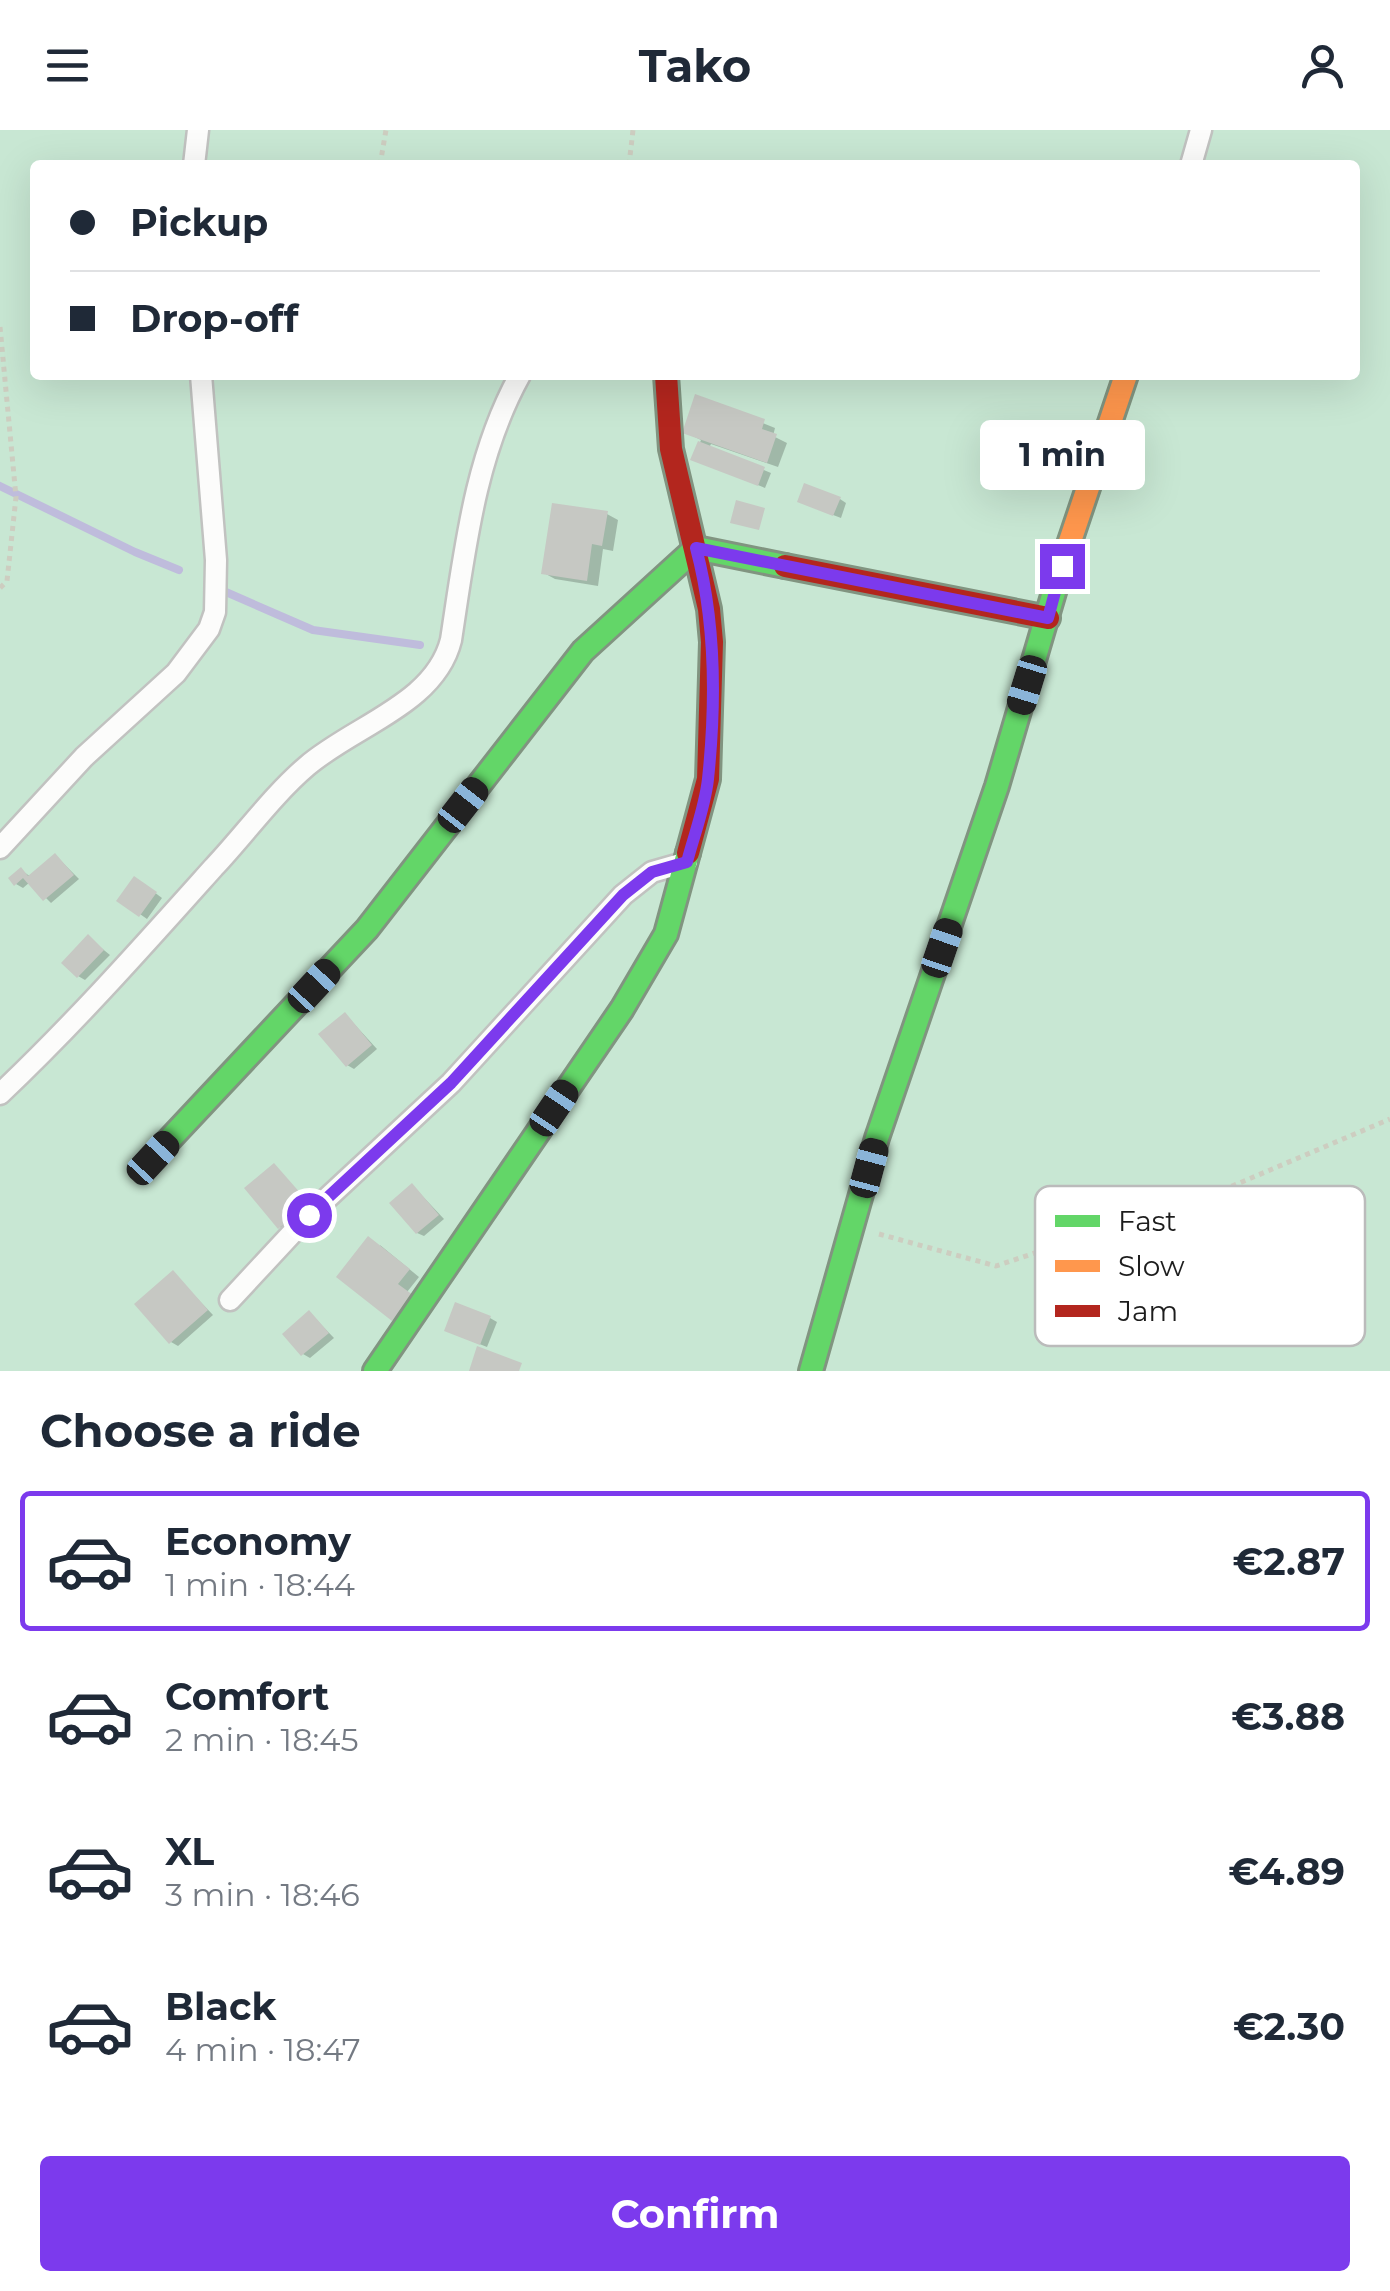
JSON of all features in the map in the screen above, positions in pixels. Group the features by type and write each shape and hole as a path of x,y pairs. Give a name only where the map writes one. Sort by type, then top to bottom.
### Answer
{"street":[{"path":"195,160 198,130"},
{"path":"1192,160 1201,130"},
{"path":"0,848 84,757 176,673 209,629 216,612 216,560 201,380"},
{"path":"0,1094 181,904 294,778 328,750 419,693 435,678 448,654 483,460 499,415 517,380"},
{"path":"374,1371 648,968 666,934 708,779 711,699 710,609 671,449 666,380"},
{"path":"811,1371 882,1122 997,786 1085,493 1124,380"},
{"path":"696,548 1048,618"},
{"path":"153,1158 368,929 583,650 661,584 696,548"},
{"path":"230,1300 285,1239 451,1083 609,908 652,872 687,862"}],"path":[{"path":"381,160 386,130"},
{"path":"629,160 633,130"},
{"path":"0,327 16,494 7,581 0,588"},
{"path":"1233,1186 1390,1120"},
{"path":"852,1227 996,1266 1035,1253"}],"green space":[{"path":"0,130 1390,130 1390,1371 0,1371"}],"building":[{"path":"695,394 765,419 762,429 777,434 767,463 682,433"},
{"path":"698,441 765,467 758,486 690,460"},
{"path":"804,483 841,497 833,516 797,502"},
{"path":"736,500 765,508 759,530 730,523"},
{"path":"552,503 608,511 602,546 592,544 587,581 541,574"},
{"path":"55,853 74,875 43,901 23,878 14,886 8,878 21,867 28,876"},
{"path":"134,876 157,892 139,917 116,901"},
{"path":"88,934 104,950 77,978 61,963"},
{"path":"345,1012 372,1045 346,1067 318,1034"},
{"path":"274,1163 309,1203 278,1229 244,1188"},
{"path":"412,1183 439,1215 416,1234 389,1203"},
{"path":"368,1236 410,1269 398,1284 413,1295 392,1321 336,1277"},
{"path":"173,1270 208,1310 169,1344 134,1304"},
{"path":"455,1302 491,1316 480,1345 444,1331"},
{"path":"309,1310 329,1333 301,1356 282,1334"},
{"path":"477,1346 522,1363 519,1371 469,1371"}],"waterway":[{"path":"0,486 179,570"},
{"path":"219,589 313,630 420,645"}],"traffic: fast":[{"path":"153,1157 367,929 583,651 696,548 785,566"},
{"path":"811,1371 877,1138 997,786 1062,565"},
{"path":"375,1371 622,1009 666,934 688,853"}],"traffic: slow":[{"path":"1062,565 1124,380"}],"traffic: jam":[{"path":"666,380 671,449 709,609 712,642 708,779 688,853"},
{"path":"785,566 1048,618"}],"route":[{"path":"309,1215 451,1083 623,895 652,872 687,862 708,779 711,681 710,609 696,548 1048,618 1062,566"}]}
